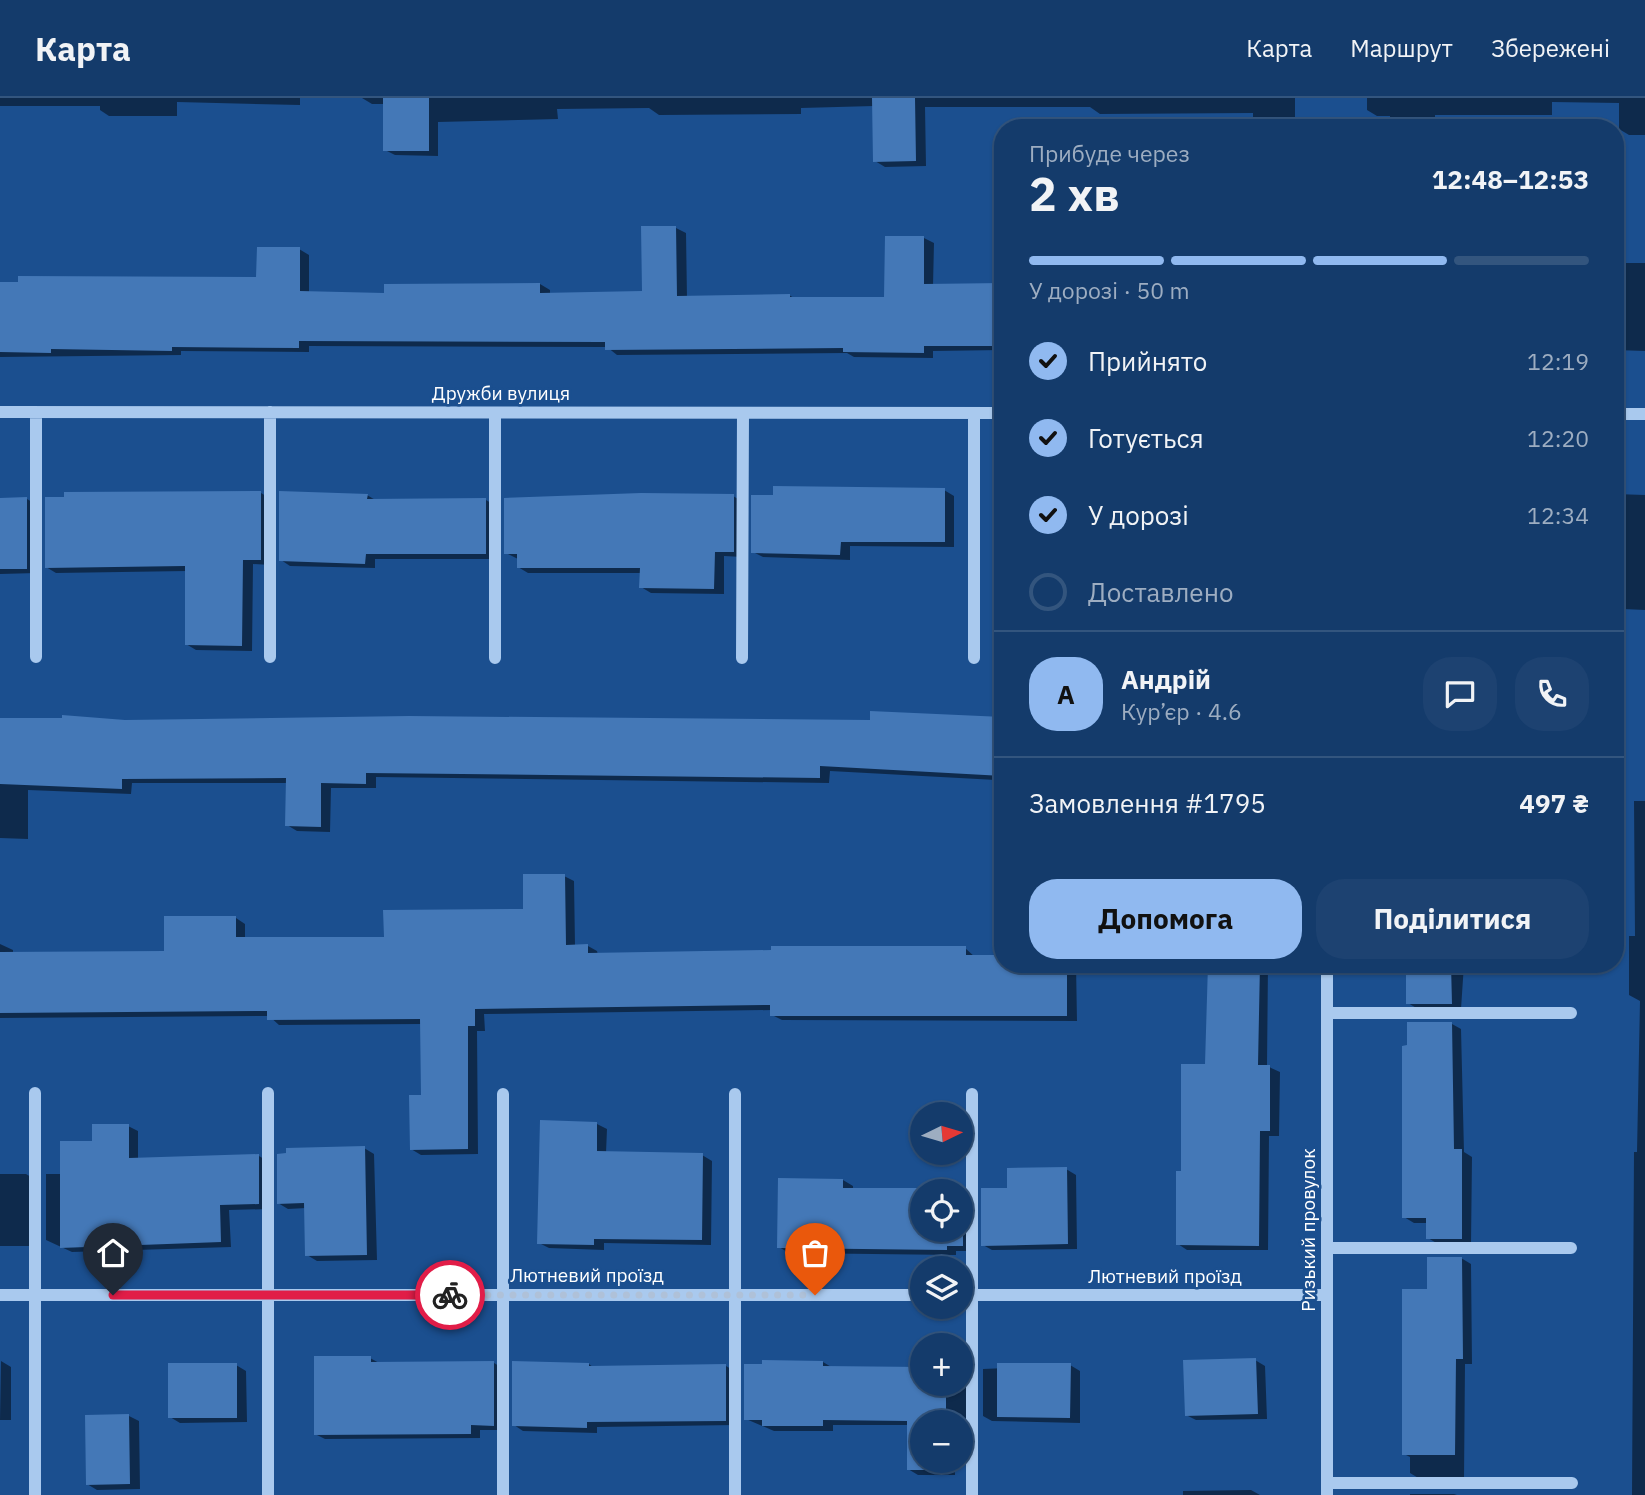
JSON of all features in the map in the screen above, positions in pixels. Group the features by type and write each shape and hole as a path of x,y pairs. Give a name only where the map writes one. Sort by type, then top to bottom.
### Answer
{"street":[{"name":"Дружби вулиця","path":"0,412 994,413"},
{"path":"36,412 36,657"},
{"path":"270,412 270,657"},
{"path":"495,413 495,658"},
{"path":"742,658 743,413"},
{"path":"974,413 974,658"},
{"path":"1624,414 1645,414"},
{"name":"Ризький провулок","path":"1327,973 1327,1489"},
{"path":"1327,1013 1571,1013"},
{"path":"35,1093 35,1495"},
{"path":"268,1093 268,1495"},
{"path":"503,1094 503,1495"},
{"path":"735,1094 735,1495"},
{"path":"967,1256 972,1094"},
{"path":"1327,1248 1571,1248"},
{"name":"Лютневий проїзд","path":"0,1295 910,1295"},
{"name":"Лютневий проїзд","path":"973,1295 1327,1295"},
{"path":"967,1319 972,1495"},
{"path":"1327,1489 1572,1483"}],"building":[{"path":"383,98 429,98 429,151 383,151"},
{"path":"872,98 915,98 916,161 873,162"},
{"path":"641,226 676,226 677,296 790,294 790,297 884,297 885,236 924,236 924,284 994,283 994,346 924,346 924,353 843,352 843,348 605,350 605,342 299,341 299,348 172,347 172,351 51,349 51,353 0,352 0,282 18,282 18,276 256,277 257,247 300,247 300,291 384,293 384,284 540,283 540,293 642,291"},
{"path":"773,486 945,488 945,542 841,542 840,555 751,553 751,495 773,495"},
{"path":"261,491 261,560 243,560 242,646 185,645 185,566 45,568 45,497 64,497 64,492"},
{"path":"279,491 368,494 367,499 486,498 486,554 366,554 365,564 279,561"},
{"path":"641,493 734,494 734,552 715,552 714,589 639,588 640,568 517,568 517,554 504,554 504,498"},
{"path":"27,497 27,569 0,569 0,498"},
{"path":"870,711 994,717 994,776 820,766 820,778 366,773 366,784 321,783 321,827 285,826 286,778 122,779 122,789 0,784 0,718 62,718 62,715 125,720 409,716 870,720"},
{"path":"523,874 565,874 566,945 588,944 588,953 771,950 771,946 966,946 966,955 994,955 994,973 1067,973 1067,1016 770,1016 770,1005 475,1009 475,1026 468,1026 468,1149 410,1150 409,1095 421,1095 420,1019 267,1020 267,1011 0,1013 0,952 164,951 164,916 236,916 236,937 384,937 383,910 523,909"},
{"path":"1208,973 1260,973 1258,1065 1270,1065 1270,1131 1260,1131 1259,1246 1176,1245 1176,1171 1181,1171 1181,1064 1205,1064"},
{"path":"1406,973 1451,973 1452,1004 1406,1004"},
{"path":"1407,1022 1452,1022 1454,1149 1462,1149 1462,1239 1426,1239 1426,1218 1402,1218 1402,1046 1407,1045"},
{"path":"540,1120 597,1122 597,1151 703,1153 702,1240 594,1239 594,1245 537,1244"},
{"path":"92,1124 129,1124 129,1158 259,1154 259,1204 220,1205 221,1242 60,1248 60,1141 92,1141"},
{"path":"365,1146 367,1255 305,1256 304,1203 277,1204 277,1154 286,1153 286,1148"},
{"path":"1067,1167 1068,1244 981,1246 981,1188 1007,1188 1007,1168"},
{"path":"778,1178 843,1179 843,1188 910,1188 910,1242 963,1242 963,1246 947,1246 947,1250 777,1248"},
{"path":"1427,1257 1462,1257 1463,1359 1456,1359 1455,1455 1402,1455 1402,1289 1427,1289"},
{"path":"314,1356 371,1356 371,1362 494,1361 494,1426 471,1425 471,1434 314,1435"},
{"path":"1256,1358 1258,1414 1185,1416 1183,1360"},
{"path":"762,1360 823,1361 823,1366 910,1367 910,1396 946,1396 946,1410 910,1410 910,1470 907,1470 907,1421 823,1420 823,1426 762,1426 762,1420 744,1420 744,1364 762,1364"},
{"path":"512,1361 589,1363 589,1366 726,1364 726,1421 587,1422 587,1428 512,1426"},
{"path":"168,1363 237,1363 237,1418 168,1418"},
{"path":"997,1363 1071,1363 1070,1418 997,1417"},
{"path":"129,1414 130,1484 86,1485 85,1415"}],"way so far":[{"path":"450,1295 815,1295"}],"route":[{"path":"113,1295 450,1295"}]}
